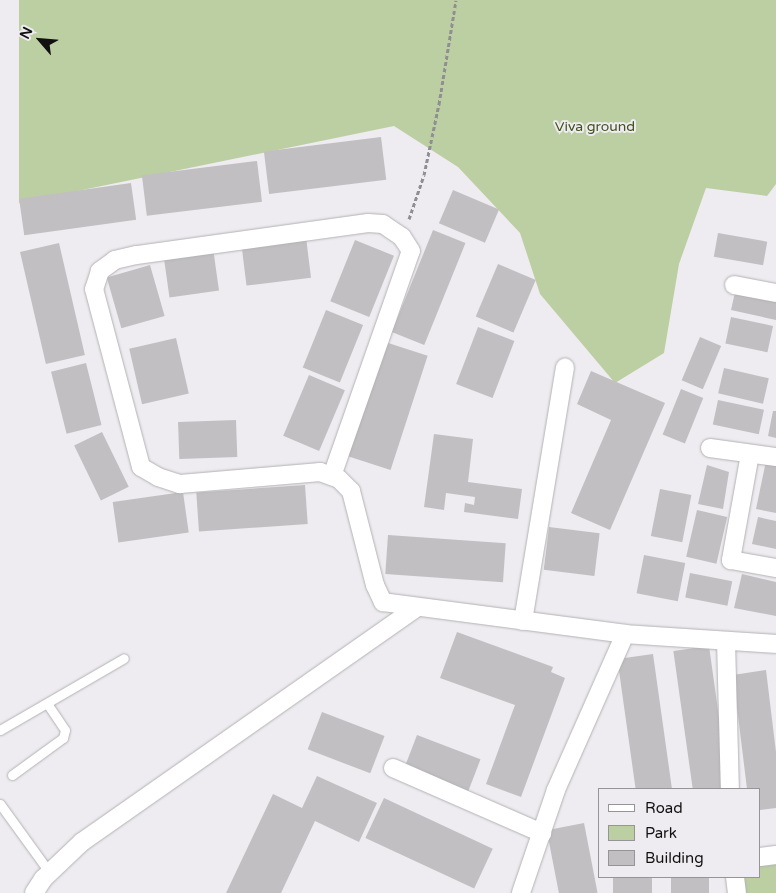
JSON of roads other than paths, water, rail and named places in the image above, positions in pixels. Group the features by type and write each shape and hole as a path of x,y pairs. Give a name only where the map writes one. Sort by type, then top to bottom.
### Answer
{"street":[{"path":"332,476 411,251 402,237 383,224 368,223 136,255 107,264 95,280 94,289 142,467 158,477 180,484 296,472 320,472 332,476 351,491 375,586 383,602 625,634 776,644"},
{"path":"734,285 776,293"},
{"path":"523,621 565,367"},
{"path":"710,448 776,457"},
{"path":"750,454 731,560 776,568"},
{"path":"34,893 50,872 82,842 417,606"},
{"path":"521,893 556,790 625,634"},
{"path":"726,641 730,788"},
{"path":"393,768 542,833"},
{"path":"761,857 776,855"},
{"path":"735,878 737,893"}],"lane":[{"path":"0,730 124,658"},
{"path":"12,775 63,738 65,730 47,702"},
{"path":"0,804 50,872"},
{"path":"0,822 9,816"}],"park label":[{"name":"Viva ground","path":"595,127"}]}
